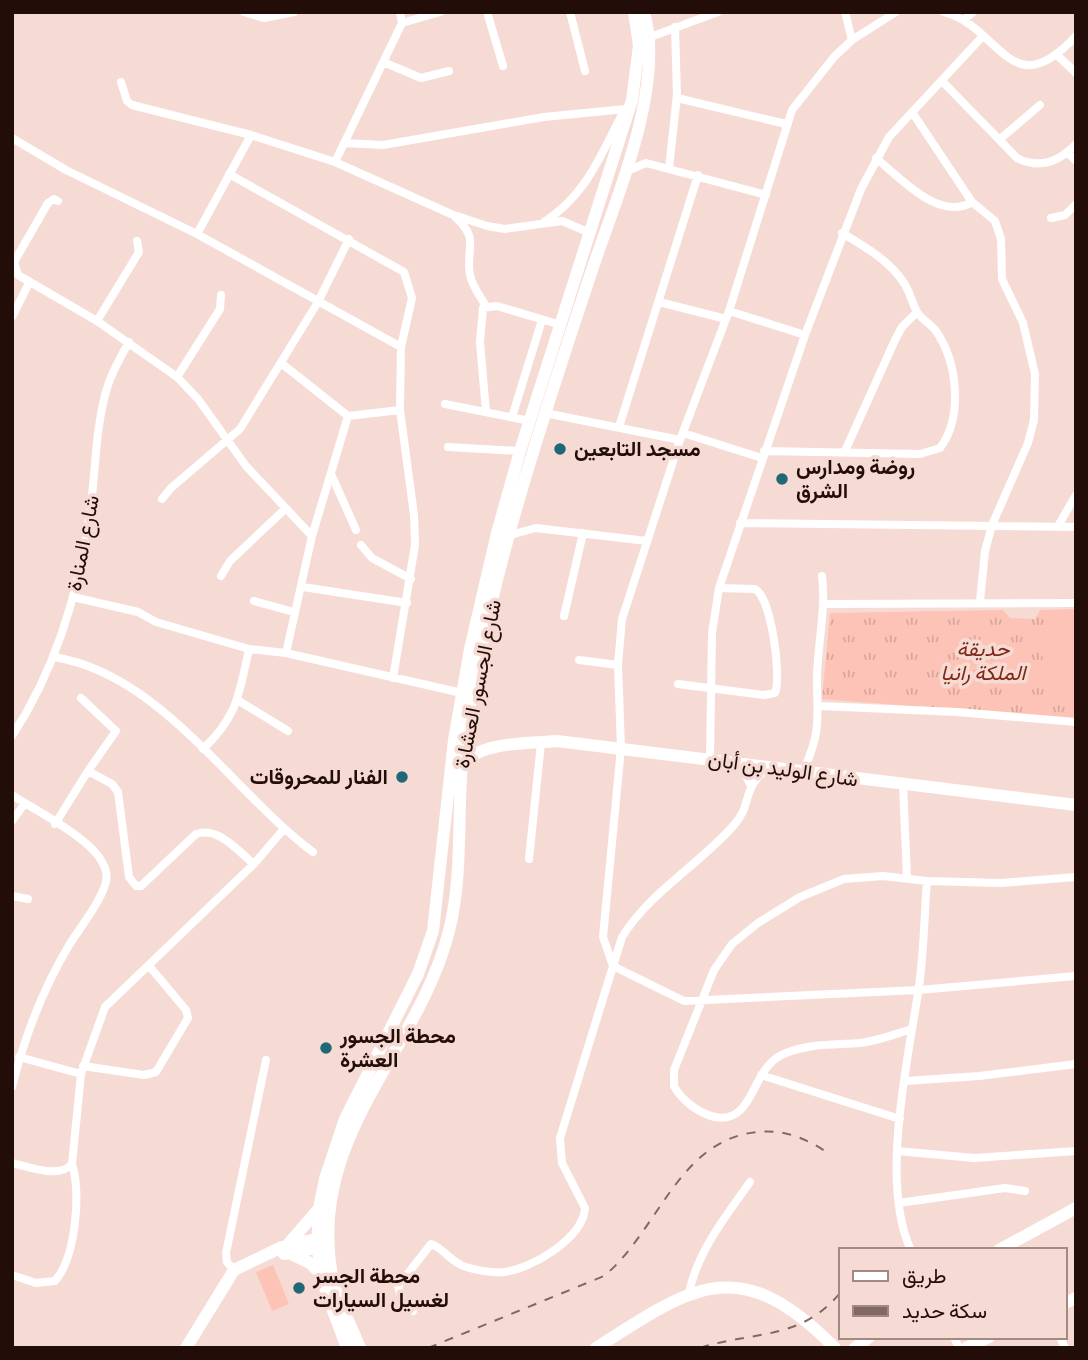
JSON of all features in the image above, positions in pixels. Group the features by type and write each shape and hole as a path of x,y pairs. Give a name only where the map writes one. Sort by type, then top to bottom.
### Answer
{"main road":[{"name":"شارع الجسور العشارة","path":"347,1348 321,1274 323,1242 335,1186 351,1129 418,1006 449,929 455,891 461,764 475,650 520,451 629,104 645,39 634,12"},
{"name":"شارع الجسور العشارة","path":"360,1348 334,1283 323,1242 319,1208 337,1138 418,974 433,931 440,886 451,757 462,694 545,413 633,143 648,85 643,12"},
{"path":"465,736 474,745 490,749"},
{"name":"شارع الوليد بن أبان","path":"461,764 469,756 490,749 541,743 578,743 1076,805"},
{"path":"223,1287 247,1269 285,1250 319,1208"},
{"path":"1003,1248 1076,1208"},
{"path":"186,1348 234,1270 285,1250 323,1242"},
{"path":"285,1250 310,1263 321,1274"},
{"path":"596,1348 689,1293 719,1287 764,1295 782,1303 809,1321 835,1348"},
{"path":"606,1348 674,1305 699,1295 726,1292 769,1303 802,1325 825,1348"},
{"path":"966,1348 985,1339"}],"street":[{"path":"244,12 264,18 294,12"},
{"path":"335,162 402,23 400,12"},
{"path":"402,23 440,12"},
{"path":"487,12 503,66"},
{"path":"570,12 585,71"},
{"path":"645,39 702,15 718,12"},
{"path":"845,12 852,40"},
{"path":"896,12 852,40 807,88 786,124 728,315 681,437 622,619 618,665 621,748 603,937 613,965 684,1001 919,990 1076,976"},
{"path":"944,12 964,20 1010,59 1023,65 1037,65 1058,56 1076,36"},
{"path":"964,20 973,12"},
{"path":"669,168 677,98 675,27"},
{"path":"710,758 713,616 719,588 842,233 876,158 889,138 982,37"},
{"path":"1058,56 1076,73"},
{"path":"383,62 421,78 449,71"},
{"path":"942,80 1017,158 1036,165 1068,153 1076,144"},
{"path":"121,82 127,101 132,105 251,135 335,162 451,214 505,229 562,221 590,233"},
{"path":"677,98 786,124"},
{"path":"344,143 383,145 629,104"},
{"path":"542,223 568,206 583,187 629,104"},
{"path":"1000,139 1040,105"},
{"path":"912,112 972,202 989,214 999,230 1002,279 1030,342 1037,391 1028,443 992,525 985,551 980,601"},
{"path":"197,234 251,135"},
{"path":"12,138 66,170 197,234 401,347"},
{"path":"633,143 646,163"},
{"path":"1068,153 1076,161"},
{"path":"876,158 926,197 942,206 956,209 972,202"},
{"path":"623,173 646,163 766,195"},
{"path":"229,174 404,272 410,284 412,298 401,347 400,410 415,515 415,545 393,678"},
{"path":"619,427 698,175"},
{"path":"58,201 54,199 48,203 14,262 18,275 29,284 97,321 177,377 198,399 228,441 285,509 312,536"},
{"path":"1051,218 1065,215 1076,204"},
{"path":"451,214 469,233 473,244 469,271 486,306"},
{"path":"545,413 681,437 763,455 845,451 920,454 940,448 946,440 953,417 954,396 950,364 937,332 917,312 909,292 897,274 866,247 842,233"},
{"path":"162,499 171,488 240,429 318,302 349,239"},
{"path":"97,321 137,255 137,241"},
{"path":"12,317 29,284"},
{"path":"177,377 220,309 221,295"},
{"path":"659,302 728,315 805,335"},
{"path":"486,306 561,325"},
{"path":"486,306 481,312 480,342 486,412"},
{"path":"845,451 895,340 902,327 917,312"},
{"path":"512,417 542,320"},
{"name":"شارع المنارة","path":"12,736 36,700 54,657 73,597 90,515 107,388 129,342"},
{"path":"281,363 348,416 400,410"},
{"path":"445,404 530,421"},
{"path":"286,653 294,612 303,587 312,536 348,416"},
{"path":"448,447 520,451"},
{"path":"331,474 356,530"},
{"path":"1058,526 1076,495"},
{"path":"221,576 230,561 285,509"},
{"path":"740,523 1076,527"},
{"path":"510,535 531,528 647,541"},
{"path":"564,616 583,533"},
{"path":"361,545 372,558 411,579"},
{"path":"803,772 816,736 820,706 817,676 825,604 822,576"},
{"path":"303,587 407,603"},
{"path":"678,684 771,695 778,685 767,606 762,592 747,588 719,588"},
{"path":"73,597 138,612 156,622 249,649 286,653 462,694"},
{"path":"254,601 294,612"},
{"path":"825,604 980,601 1076,603"},
{"path":"203,749 226,725 239,701 249,649"},
{"path":"54,657 93,667 114,677 203,749 284,830 313,852"},
{"path":"579,660 618,665"},
{"path":"55,824 116,731 81,698"},
{"path":"239,701 288,731"},
{"path":"820,706 957,712 1076,722"},
{"path":"530,859 541,743"},
{"path":"413,1311 402,1299 398,1286 431,1244 451,1261 465,1267 505,1272 541,1259 579,1226 585,1208 562,1163 560,1138 613,965 627,929 734,825 746,804 750,784 739,762"},
{"path":"750,784 771,767"},
{"path":"88,771 112,784 118,792 129,877 136,886 141,886 196,834 203,831 213,832 254,864"},
{"path":"903,784 907,878"},
{"path":"12,795 98,855 106,873 106,884 67,949 19,1057 12,1087"},
{"path":"12,821 24,803"},
{"path":"12,1275 36,1283 55,1281 62,1273 73,1234 77,1181 72,1164 82,1070 105,1007 118,992 150,967 254,864 284,830"},
{"path":"912,1028 872,1041 819,1045 785,1053 761,1074 744,1106 729,1114 702,1114 677,1093 674,1086 674,1070 704,1001 714,970 732,944 784,905 844,879 865,875 927,881 1001,883 1076,877"},
{"path":"910,1248 901,1228 897,1151 919,990 927,881"},
{"path":"12,896 28,899"},
{"path":"19,1057 82,1070 148,1076 160,1066 188,1018 186,1010 150,967"},
{"path":"234,1270 227,1262 226,1253 266,1060"},
{"path":"906,1081 1076,1065"},
{"path":"761,1074 900,1119"},
{"path":"897,1151 974,1158 1076,1151"},
{"path":"12,1163 48,1171 62,1171 72,1164"},
{"path":"689,1293 693,1276 711,1240 750,1182"},
{"path":"899,1203 1005,1188 1025,1191"}],"green space":[{"name":"حديقة الملكة رانيا","path":"1076,609 1076,719 822,699 830,613 1003,610 1010,618 1035,619 1040,610"},
{"path":"1076,625 1076,681 1055,689 1036,640"},
{"path":"273,1265 289,1304 272,1311 256,1272"}],"railway":[{"path":"428,1348 604,1276 623,1258 688,1169 707,1152 730,1139 757,1132 785,1133 803,1139 828,1153"},
{"path":"700,1348 792,1327 825,1308 839,1294"}],"place":[{"name":"مسجد التابعين","path":"560,449"},
{"name":"روضة ومدارس الشرق","path":"782,479"},
{"name":"الفنار للمحروقات","path":"402,777"},
{"name":"محطة الجسور العشرة","path":"326,1048"},
{"name":"محطة الجسر لغسيل السيارات","path":"299,1288"}]}
